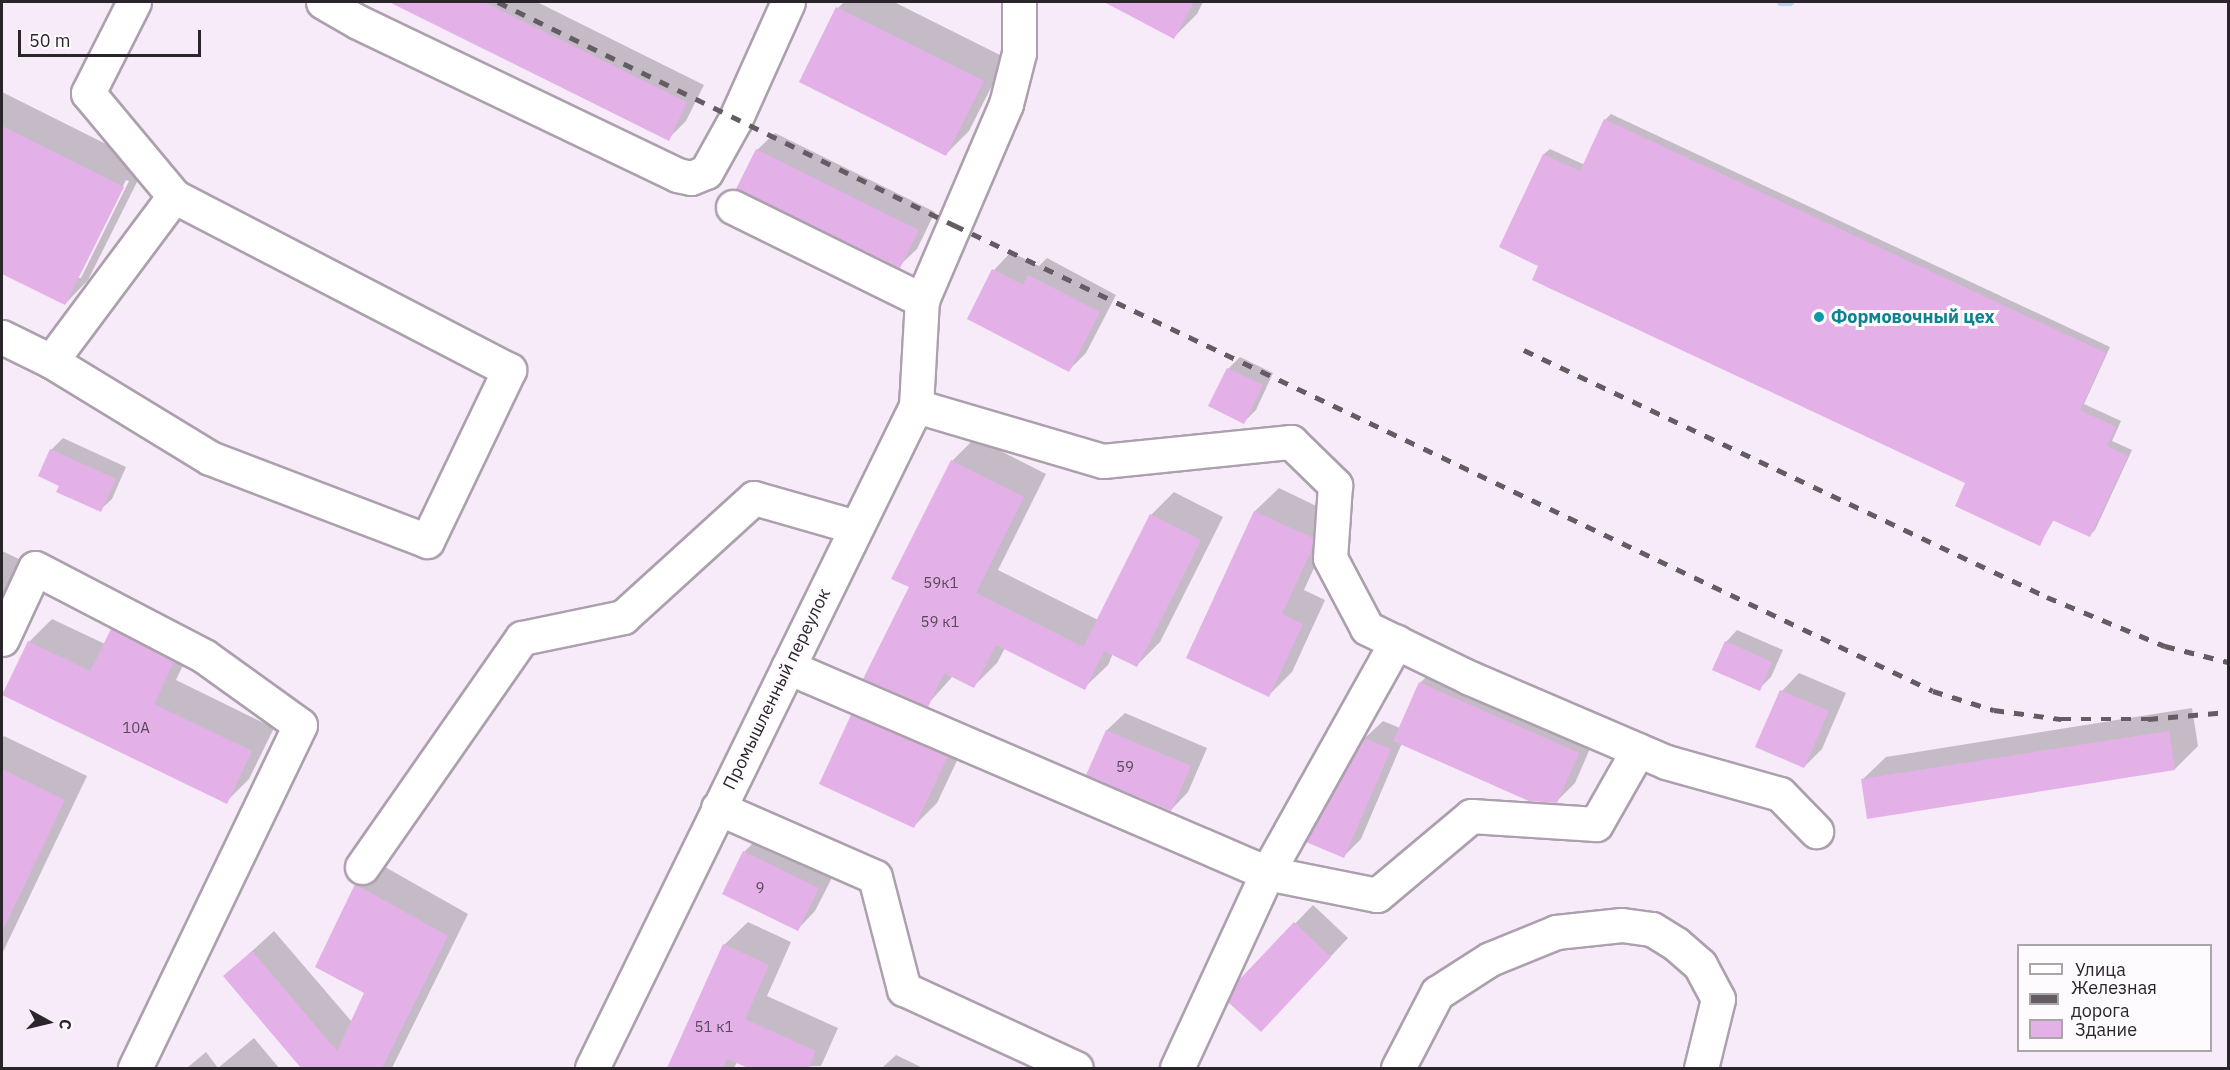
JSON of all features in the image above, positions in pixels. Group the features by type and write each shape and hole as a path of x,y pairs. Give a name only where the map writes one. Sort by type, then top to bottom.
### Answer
{"street":[{"path":"2,338 51,361 210,458 427,541 509,370 174,196 88,93 134,2"},
{"path":"323,2 358,22 677,175 691,178 706,172 735,120 788,2"},
{"path":"733,207 921,300 1006,104 1018,53 1019,2"},
{"path":"51,361 174,196"},
{"name":"Промышленный переулок","path":"592,1068 916,406 921,300"},
{"path":"916,406 1103,461 1291,442 1335,486 1330,558 1367,628 1470,678 1666,762 1780,794 1816,831"},
{"path":"362,867 522,638 623,617 754,498 856,527"},
{"path":"2,639 35,568 204,656 300,724 135,1068"},
{"path":"1176,1068 1267,873 1396,642"},
{"path":"788,667 1267,873 1377,895 1471,816 1596,824 1638,750"},
{"path":"718,808 875,877 904,989 1076,1068"},
{"path":"1398,1068 1437,993 1472,970 1490,959 1556,932 1622,925 1652,929 1676,944 1700,965 1718,999 1701,1068"}],"building":[{"path":"389,2 484,2 687,102 669,141"},
{"path":"1104,2 1194,2 1174,39"},
{"path":"836,7 984,81 946,156 799,82"},
{"name":"Формовочный цех","path":"1604,119 2106,353 2080,410 2116,427 2107,446 2128,456 2090,537 2052,520 2040,546 1955,506 1965,483 1532,280 1538,266 1499,247 1543,154 1580,171"},
{"path":"2,126 124,187 65,305 2,274"},
{"path":"756,149 919,230 900,268 736,189"},
{"path":"992,269 1023,285 1028,275 1100,312 1069,372 967,319"},
{"path":"1227,368 1263,385 1244,424 1208,406"},
{"path":"50,449 116,479 101,512 56,492 59,486 38,476"},
{"path":"951,460 1024,497 976,593 1083,647 1150,514 1201,540 1137,667 1104,651 1085,690 996,645 974,688 944,673 928,707 863,679 909,587 891,579"},
{"path":"1254,511 1313,538 1312,549 1282,614 1303,624 1269,697 1186,658"},
{"path":"111,629 174,662 154,704 252,751 227,804 2,695 28,641 90,671"},
{"path":"1725,641 1772,662 1760,691 1712,670"},
{"path":"1419,682 1579,753 1557,803 1529,801 1393,741"},
{"path":"1780,690 1829,711 1804,768 1755,747"},
{"path":"851,715 948,756 914,828 819,784"},
{"path":"1106,730 1191,766 1171,811 1086,775"},
{"path":"2169,731 2175,770 1867,819 1861,779"},
{"path":"1364,738 1391,749 1344,858 1306,842"},
{"path":"2,769 65,800 2,932"},
{"path":"743,851 819,888 798,931 722,894"},
{"path":"355,884 448,936 382,1068 301,1068 223,976 252,951 337,1051 364,993 315,967"},
{"path":"1294,922 1331,957 1261,1032 1228,1002 1237,982"},
{"path":"723,944 769,965 745,1019 816,1051 808,1068 748,1068 727,1059 723,1068 667,1068"}],"waterway":[{"path":"1781,2 1790,2"}],"railway":[{"path":"498,2 954,225 1933,691 1994,710 2061,719 2148,719 2228,712"},
{"path":"1524,350 2047,597 2165,646 2228,662"}],"place":[{"name":"Формовочный цех","path":"1819,317"}]}
